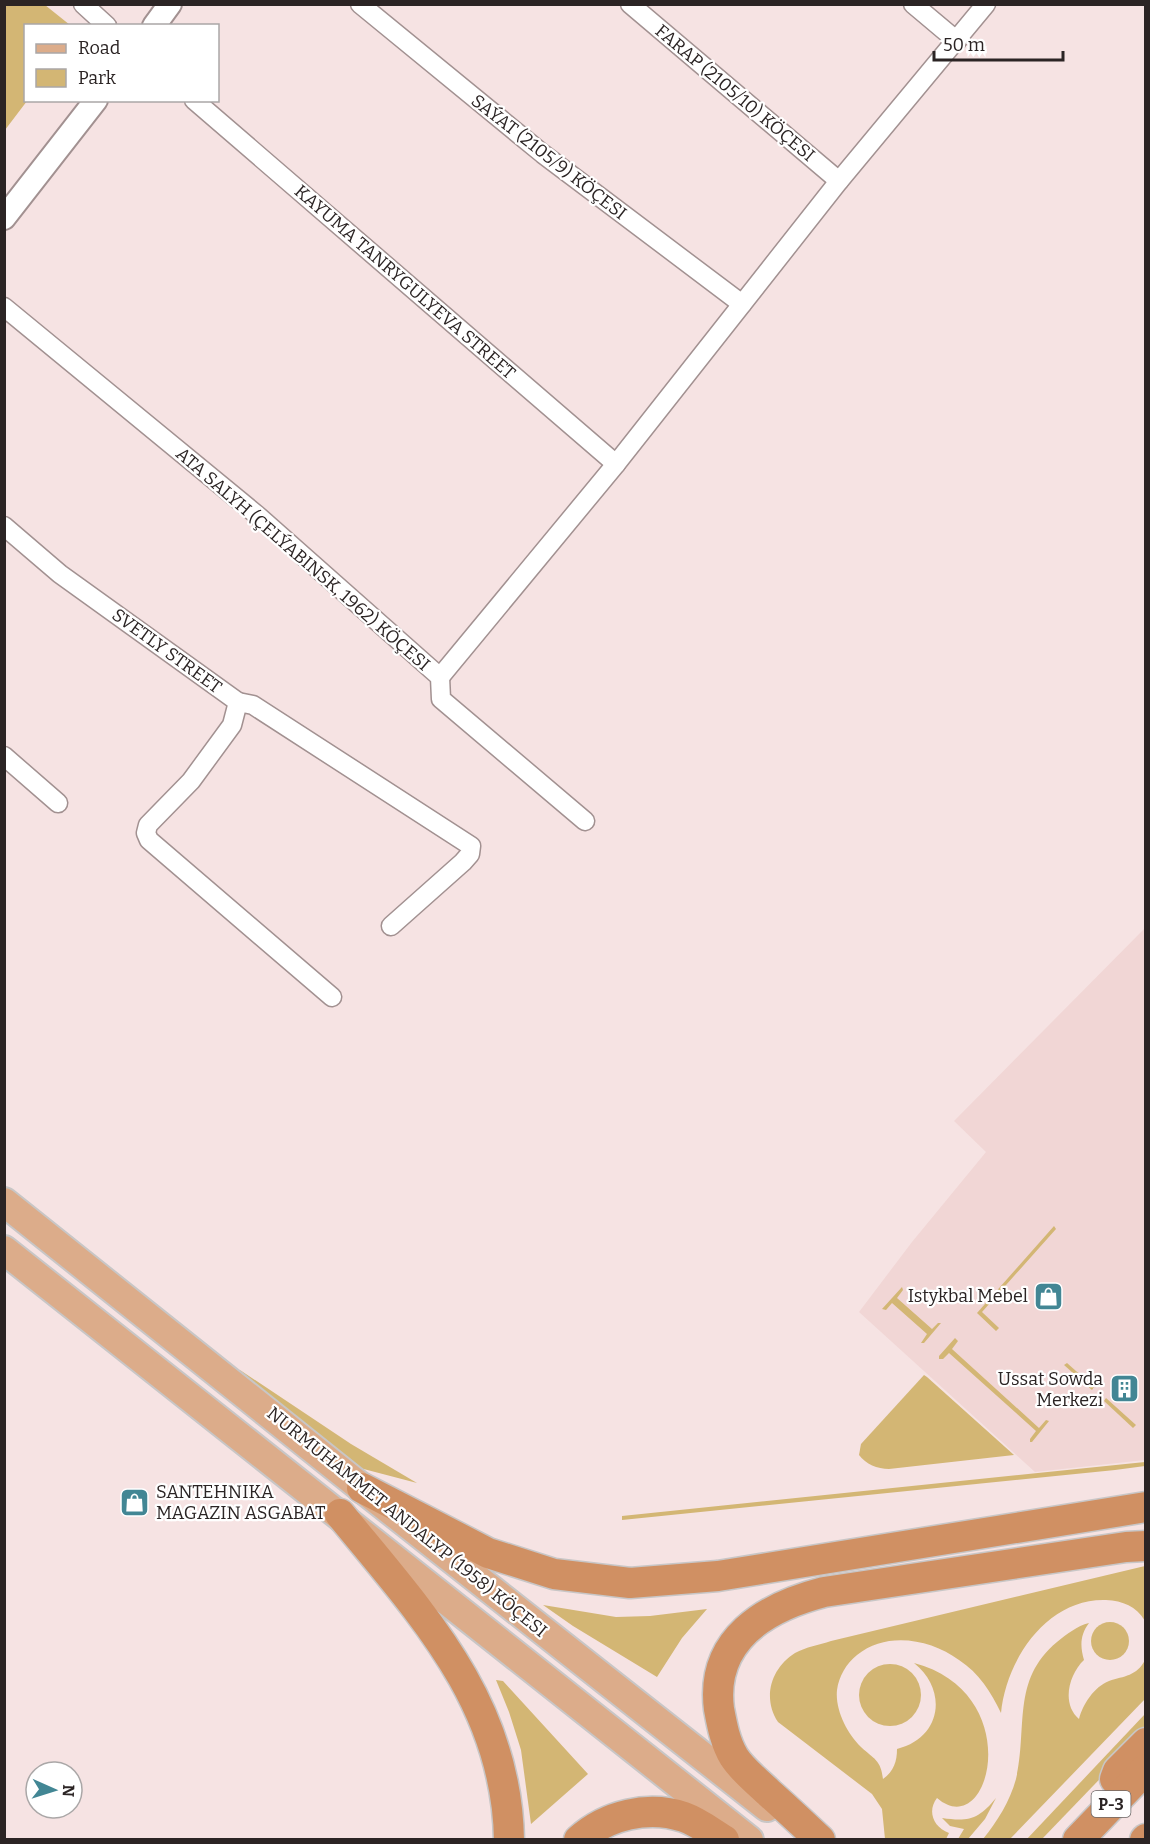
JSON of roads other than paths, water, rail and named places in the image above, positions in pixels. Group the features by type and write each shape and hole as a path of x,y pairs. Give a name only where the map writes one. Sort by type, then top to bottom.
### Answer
{"highway":[{"path":"362,1488 489,1553 554,1574 630,1583 717,1576 1146,1507"},
{"path":"340,1514 401,1588 459,1667 479,1707 494,1748 503,1786 509,1839"},
{"path":"820,1839 742,1768 726,1743 718,1701 718,1681 729,1654 750,1625 800,1598 824,1592 1114,1548 1146,1546"},
{"path":"1101,1815 1118,1771 1146,1743"},
{"name":"P-3","path":"1078,1839 1146,1769"},
{"path":"579,1839 612,1819 651,1812 667,1812 687,1818 724,1839"}],"main road":[{"name":"NURMUHAMMET ANDALYP (1958) KÖÇESI","path":"4,1202 362,1488 771,1810 813,1839"},
{"name":"NURMUHAMMET ANDALYP (1958) KÖÇESI","path":"4,1250 749,1839"}],"street":[{"path":"83,4 105,24"},
{"path":"155,24 170,4"},
{"name":"SAÝAT (2105/9) KÖÇESI","path":"360,4 543,154 742,304"},
{"name":"FARAP (2105/10) KÖÇESI","path":"630,4 839,181"},
{"path":"913,4 957,41"},
{"path":"440,677 616,464 839,181 986,4"},
{"path":"4,218 94,102"},
{"name":"KAYUMA TANRYGULYEVA STREET","path":"196,102 616,464"},
{"name":"ATA SALYH (ÇELÝABINSK, 1962) KÖÇESI","path":"4,307 257,515 440,677 441,699 585,821"},
{"name":"SVETLY STREET","path":"4,526 60,574 238,702 232,725 191,780 148,825 146,833 149,840 332,997"},
{"path":"238,702 253,705 471,846 470,854 463,862 391,926"},
{"path":"4,756 58,803"}],"place":[{"name":"Istykbal Mebel","path":"1049,1296"},
{"name":"Ussat Sowda Merkezi","path":"1124,1389"},
{"name":"SANTEHNIKA MAGAZIN ASGABAT","path":"135,1502"}]}
